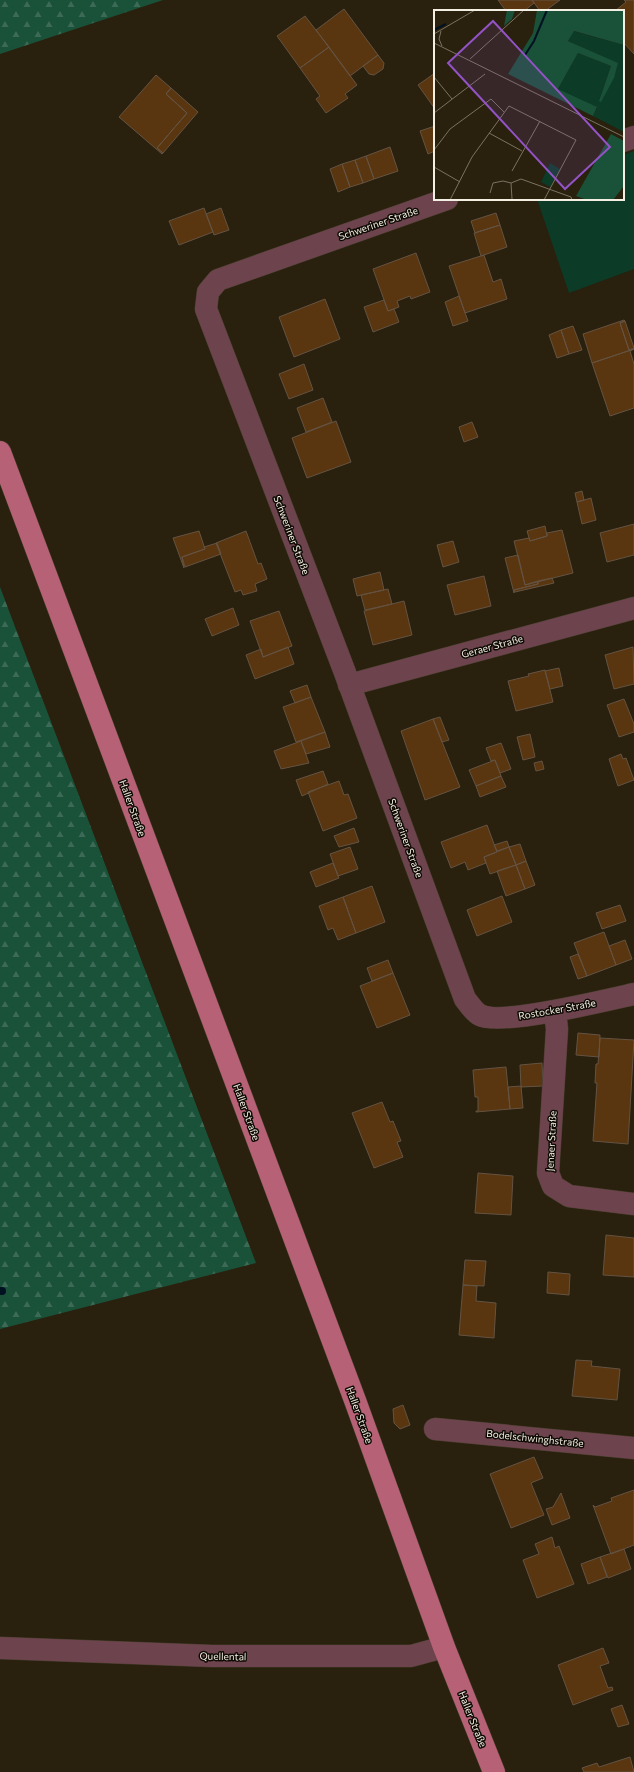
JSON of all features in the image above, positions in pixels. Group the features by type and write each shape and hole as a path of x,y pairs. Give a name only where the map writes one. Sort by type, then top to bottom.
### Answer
{"main road":[{"name":"Haller Straße","path":"0,452 356,1403 444,1647 494,1772"}],"street":[{"path":"624,141 634,137"},
{"name":"Schweriner Straße","path":"444,200 218,280 208,292 206,309 349,685 465,999 480,1015"},
{"name":"Geraer Straße","path":"349,685 634,608"},
{"name":"Rostocker Straße","path":"480,1015 502,1018 556,1011 634,994"},
{"name":"Jenaer Straße","path":"556,1011 557,1029 548,1173 553,1186 569,1196 634,1204"},
{"name":"Bodelschwinghstraße","path":"435,1428 634,1448"},
{"name":"Quellental","path":"0,1648 212,1656 411,1656 444,1647"}],"green space":[{"path":"0,0 163,0 0,54"},
{"path":"634,151 634,269 569,293 537,200 624,200 624,155"},
{"path":"0,587 256,1263 0,1329"}],"building":[{"path":"498,0 532,0 534,3 525,10 505,10"},
{"path":"532,0 560,0 546,10 539,10"},
{"path":"624,0 634,0 634,54 624,43 624,10 616,10 626,2"},
{"path":"344,9 378,55 350,76 316,30"},
{"path":"305,16 329,47 300,68 277,36"},
{"path":"329,47 357,85 345,94 348,98 326,113 316,99 320,96 300,68"},
{"path":"378,55 384,63 383,69 374,75 369,74 363,66"},
{"path":"434,74 434,108 418,85"},
{"path":"156,75 171,88 166,94 187,113 157,148 163,153 162,154 119,117"},
{"path":"171,88 198,112 163,153 157,148 187,113 166,94"},
{"path":"434,126 434,151 428,154 420,131"},
{"path":"390,147 398,171 374,179 366,156"},
{"path":"366,156 374,179 363,183 355,160"},
{"path":"355,160 363,183 350,187 342,164"},
{"path":"342,164 350,187 338,192 330,169"},
{"path":"204,208 213,232 179,245 169,221"},
{"path":"221,208 229,230 214,235 206,214"},
{"path":"496,213 500,225 475,233 471,221"},
{"path":"500,225 507,247 481,256 474,233"},
{"path":"416,253 430,292 411,299 410,296 397,301 399,307 388,311 373,269"},
{"path":"484,255 493,282 501,279 507,299 465,313 449,266"},
{"path":"459,296 468,321 453,326 445,302"},
{"path":"325,299 340,339 294,357 279,317"},
{"path":"384,300 388,311 394,309 399,322 373,332 364,307"},
{"path":"624,320 625,321 620,323 629,350 634,349 592,363 583,334"},
{"path":"625,321 634,348 629,350 620,323"},
{"path":"573,326 582,350 569,354 561,330"},
{"path":"561,330 569,354 557,358 549,335"},
{"path":"634,349 630,351 634,364 634,408 610,416 592,363"},
{"path":"304,364 313,390 289,399 279,374"},
{"path":"323,398 332,422 306,432 297,408"},
{"path":"336,421 351,462 307,478 292,438"},
{"path":"472,422 478,437 464,442 459,427"},
{"path":"582,491 584,500 577,502 575,493"},
{"path":"591,498 596,520 582,524 577,502"},
{"path":"634,524 634,555 607,562 600,533"},
{"path":"545,526 547,536 530,541 527,531"},
{"path":"562,530 573,573 525,585 514,541 529,538 530,541 547,536 547,533"},
{"path":"199,531 205,549 182,557 184,568 173,538"},
{"path":"246,531 258,564 261,563 267,579 255,584 257,591 243,595 241,590 235,592 216,543"},
{"path":"453,541 459,562 443,567 437,545"},
{"path":"217,543 221,554 185,567 182,557"},
{"path":"518,555 525,585 538,581 538,584 514,590 514,593 505,558"},
{"path":"380,572 384,590 357,596 353,579"},
{"path":"484,576 491,606 455,615 447,585"},
{"path":"552,578 554,583 515,592 514,590 538,584 538,581"},
{"path":"388,589 392,604 365,610 361,595"},
{"path":"404,601 412,635 373,645 364,611"},
{"path":"233,608 239,625 212,636 205,619"},
{"path":"279,611 292,646 263,657 250,621"},
{"path":"288,647 294,664 255,679 246,655 261,649 263,657"},
{"path":"633,647 634,684 614,689 605,655"},
{"path":"559,668 563,686 550,689 545,671"},
{"path":"545,670 553,702 516,711 508,681"},
{"path":"307,685 311,697 295,703 290,691"},
{"path":"311,697 325,732 296,742 283,707"},
{"path":"624,699 634,724 634,732 619,737 607,705"},
{"path":"440,717 449,740 442,742 433,719"},
{"path":"433,719 460,787 425,800 401,731"},
{"path":"325,732 330,747 306,754 301,741"},
{"path":"530,734 535,757 523,760 517,737"},
{"path":"301,741 309,763 281,769 274,751"},
{"path":"501,743 511,769 500,773 495,760 491,761 486,748"},
{"path":"621,754 623,759 626,758 634,780 618,786 609,759"},
{"path":"495,760 501,776 476,786 469,770"},
{"path":"542,761 544,769 536,771 534,763"},
{"path":"323,771 328,784 302,796 296,780"},
{"path":"501,776 506,787 480,797 476,786"},
{"path":"339,781 344,795 348,794 357,818 323,831 308,792"},
{"path":"487,825 497,852 484,857 486,863 468,870 465,862 451,868 441,842"},
{"path":"354,828 359,842 339,847 334,836"},
{"path":"507,841 509,847 497,851 494,845"},
{"path":"520,844 526,861 516,865 509,847"},
{"path":"350,847 358,869 338,876 330,854"},
{"path":"509,847 516,865 490,874 484,857"},
{"path":"526,861 535,885 525,889 516,865"},
{"path":"333,863 339,878 316,887 310,872"},
{"path":"516,865 525,889 506,896 497,871"},
{"path":"372,886 385,922 356,933 343,897"},
{"path":"502,896 512,922 477,936 467,910"},
{"path":"343,897 356,933 338,940 333,928 328,930 319,906"},
{"path":"620,905 626,921 602,929 596,913"},
{"path":"604,932 616,965 587,976 574,943"},
{"path":"625,940 632,959 616,965 609,946"},
{"path":"578,954 587,976 578,979 570,957"},
{"path":"388,960 393,973 372,981 367,968"},
{"path":"393,973 410,1015 377,1028 360,986"},
{"path":"578,1033 600,1035 599,1057 576,1055"},
{"path":"600,1038 634,1040 628,1144 593,1141 597,1083 595,1083 596,1064 598,1064"},
{"path":"542,1063 543,1086 521,1087 520,1065"},
{"path":"506,1067 510,1109 476,1112 478,1111 478,1097 475,1097 473,1070"},
{"path":"521,1086 523,1108 510,1109 508,1087"},
{"path":"382,1102 390,1122 393,1121 401,1141 397,1142 403,1157 374,1168 352,1113"},
{"path":"478,1173 513,1176 511,1215 475,1213"},
{"path":"606,1235 634,1238 634,1277 603,1275"},
{"path":"465,1260 486,1261 484,1286 463,1285"},
{"path":"548,1272 570,1274 569,1295 547,1293"},
{"path":"463,1285 477,1286 476,1301 496,1303 494,1338 459,1335"},
{"path":"576,1360 592,1361 591,1366 620,1369 617,1400 572,1396"},
{"path":"403,1405 410,1425 400,1429 394,1423 393,1409"},
{"path":"534,1457 543,1478 531,1483 544,1515 511,1528 490,1474"},
{"path":"634,1490 634,1545 611,1554 593,1505 595,1507 612,1501 611,1498"},
{"path":"561,1493 570,1518 552,1525 546,1509 553,1507"},
{"path":"552,1537 555,1548 559,1546 574,1584 537,1598 523,1560 539,1554 535,1544"},
{"path":"624,1549 631,1569 608,1578 600,1557"},
{"path":"600,1557 607,1577 588,1584 581,1564"},
{"path":"603,1648 609,1663 600,1666 608,1688 612,1687 613,1690 573,1705 558,1665"},
{"path":"622,1705 629,1724 618,1727 611,1709"},
{"path":"630,1757 634,1772 584,1772 582,1768 597,1763 599,1767"}]}
